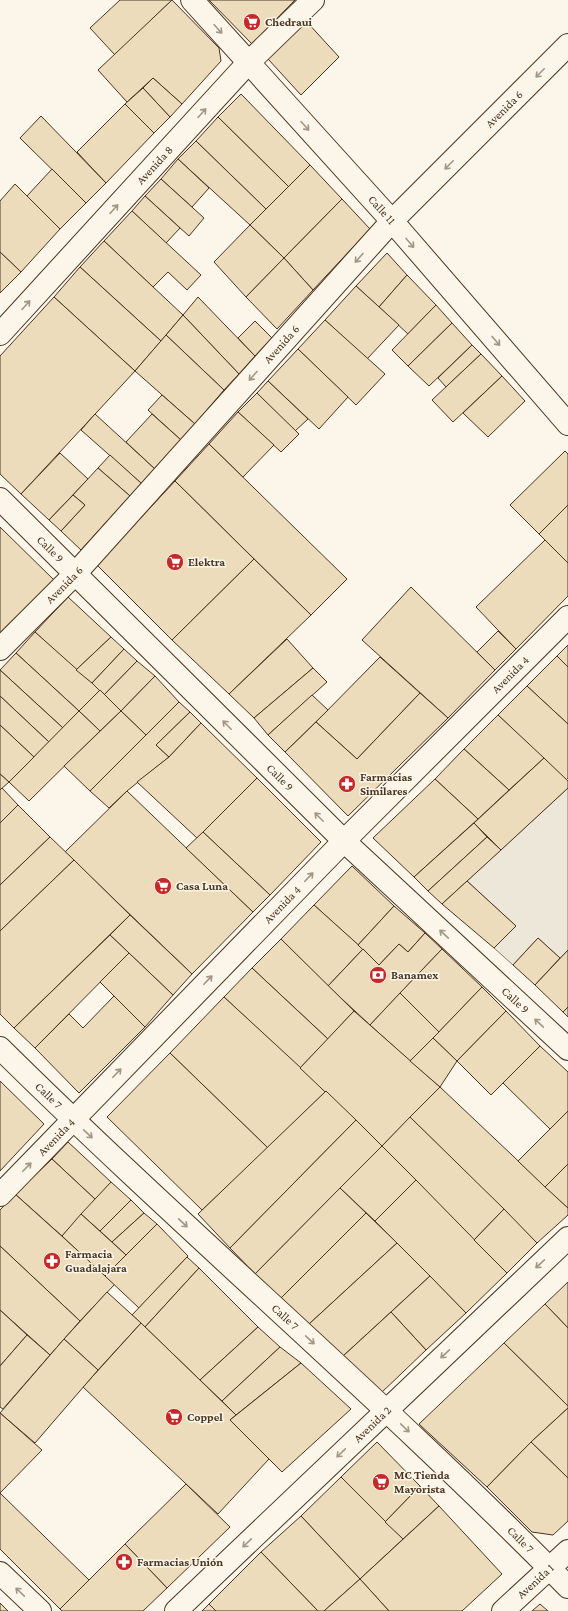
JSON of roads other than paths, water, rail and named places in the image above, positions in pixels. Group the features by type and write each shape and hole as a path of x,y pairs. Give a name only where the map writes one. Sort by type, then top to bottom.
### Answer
{"street":[{"name":"Calle 11","path":"192,0 392,222 568,424"},
{"name":"Avenida 8","path":"0,334 248,63 313,0"},
{"name":"Avenida 6","path":"0,649 75,574 392,222 568,45"},
{"name":"Calle 9","path":"0,499 344,841 568,1049"},
{"name":"Avenida 4","path":"0,1195 344,841 568,617"},
{"name":"Calle 7","path":"0,1048 72,1120 386,1410 568,1587"},
{"name":"Avenida 2","path":"176,1611 568,1238"},
{"name":"Avenida 1","path":"503,1611 568,1551"},
{"path":"0,1573 40,1611"}],"place":[{"name":"Chedraui","path":"252,22"},
{"name":"Elektra","path":"175,562"},
{"name":"Farmacias Similares","path":"347,784"},
{"name":"Casa Luna","path":"163,886"},
{"name":"Banamex","path":"378,975"},
{"name":"Farmacia Guadalajara","path":"52,1261"},
{"name":"Coppel","path":"174,1417"},
{"name":"MC Tienda Mayorista","path":"381,1482"},
{"name":"Farmacias Unión","path":"124,1562"}]}
